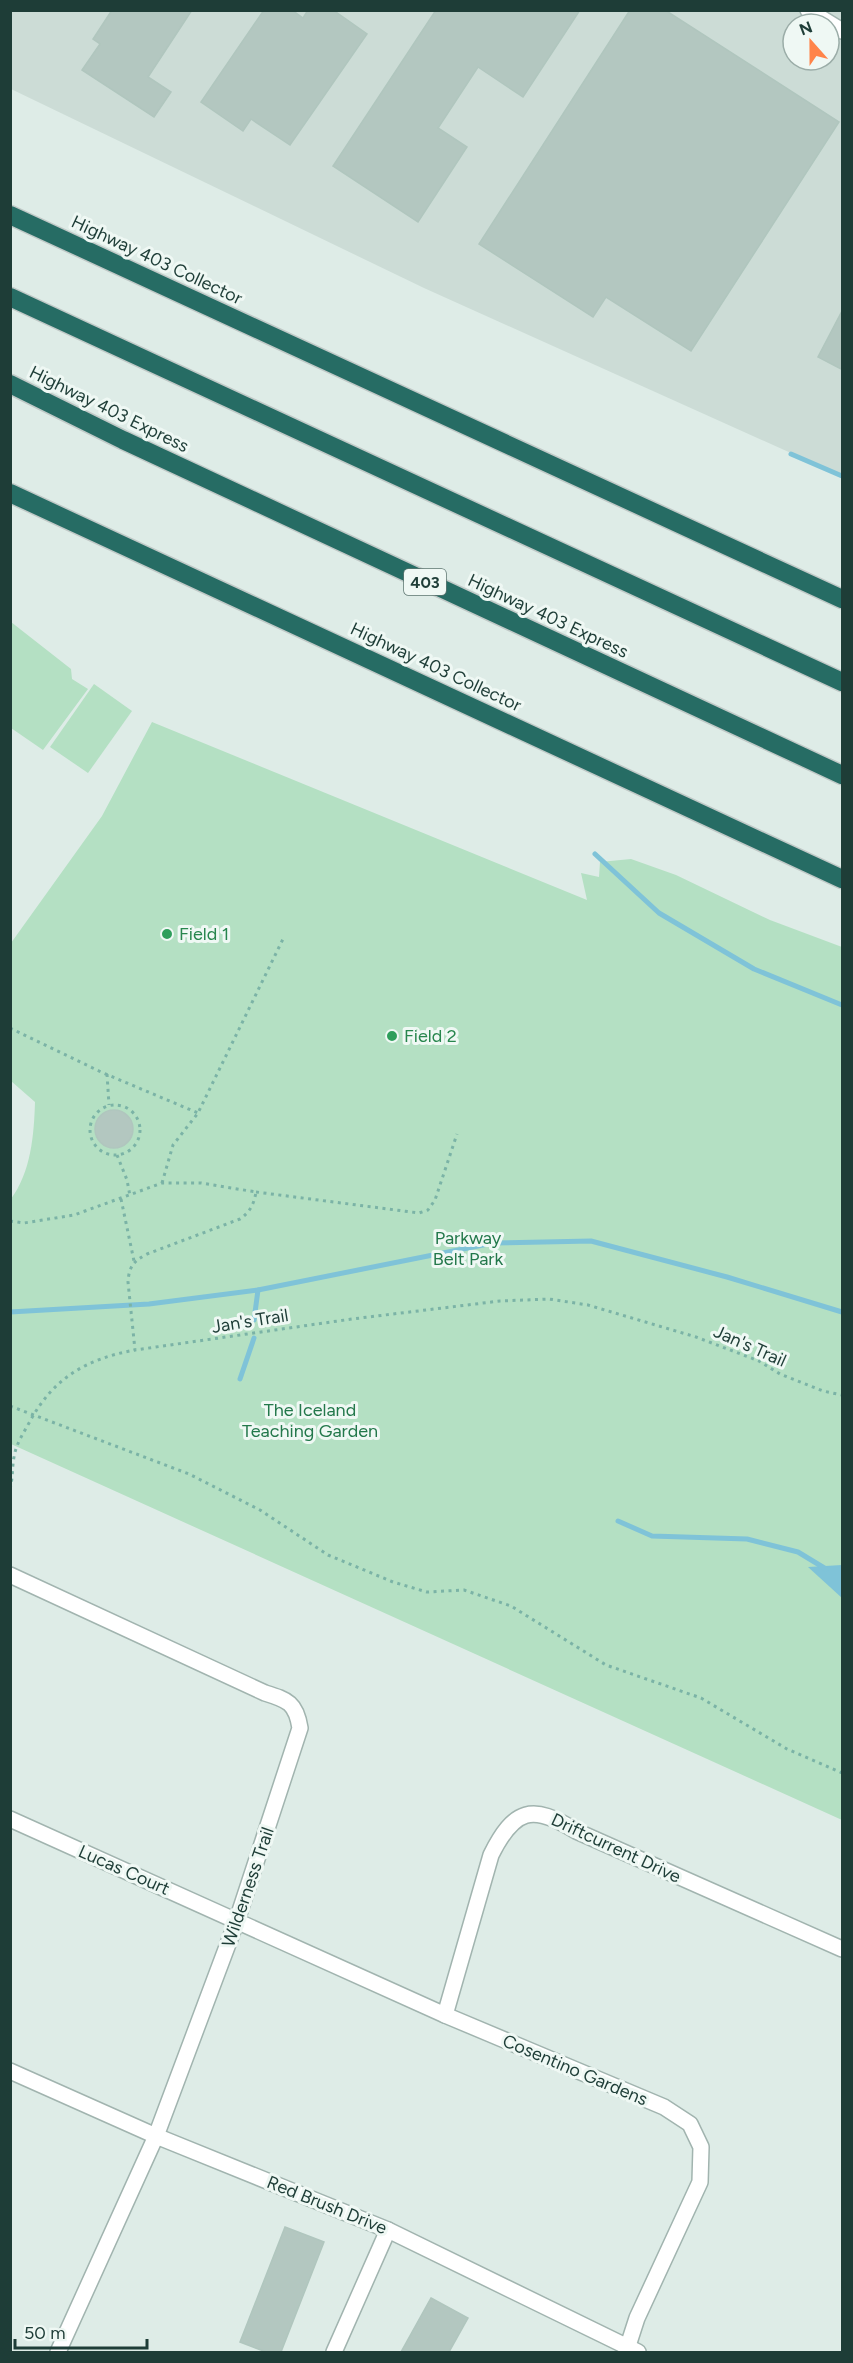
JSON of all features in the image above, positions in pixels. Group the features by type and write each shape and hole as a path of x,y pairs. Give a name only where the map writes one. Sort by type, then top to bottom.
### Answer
{"highway":[{"name":"Highway 403 Collector","path":"10,215 843,599"},
{"path":"10,297 843,682"},
{"name":"Highway 403 Express","path":"10,384 218,485 843,775"},
{"name":"Highway 403 Collector","path":"10,493 843,879"}],"street":[{"path":"808,10 843,32"},
{"name":"Wilderness Trail","path":"10,1575 265,1693 285,1699 292,1705 299,1719 300,1728 237,1920 156,2136 58,2352"},
{"name":"Driftcurrent Drive","path":"445,2015 491,1855 500,1836 526,1813 543,1814 557,1819 576,1831 843,1949"},
{"name":"Lucas Court","path":"10,1819 237,1920"},
{"name":"Cosentino Gardens","path":"237,1920 445,2015 664,2107 690,2124 701,2147 700,2182 637,2318 631,2351"},
{"name":"Red Brush Drive","path":"10,2071 156,2136 388,2230 631,2351"},
{"path":"334,2352 388,2230"}],"path":[{"path":"162,1183 173,1145 198,1113 284,938"},
{"path":"10,1028 107,1074 198,1113"},
{"path":"107,1074 109,1106"},
{"path":"109,1106 122,1106 129,1109 139,1121 140,1128 136,1143 124,1153 117,1155 102,1151 92,1139 90,1131 94,1116 109,1106"},
{"path":"10,1221 24,1223 74,1215 162,1183 201,1183 419,1214 428,1210 435,1200 457,1134"},
{"path":"117,1155 127,1180 130,1196"},
{"path":"135,1350 128,1282 129,1271 134,1261 240,1219 248,1214 256,1192"},
{"path":"121,1198 134,1261"},
{"name":"Jan's Trail","path":"10,1489 14,1458 33,1415 48,1393 67,1376 93,1362 135,1350 352,1319 500,1301 549,1299 588,1305 696,1337 759,1361 780,1374 823,1391 843,1395"},
{"path":"10,1406 189,1474 260,1510 328,1555 393,1582 428,1592 464,1590 511,1606 606,1665 701,1698 787,1749 843,1773"}],"shaded area":[{"path":"10,11 842,11 842,476 424,288 11,89"}],"green space":[{"path":"11,622 71,669 72,679 88,689 43,750 11,728"},
{"path":"94,684 132,711 88,773 50,747"},
{"name":"Parkway Belt Park","path":"152,722 587,900 581,873 599,877 600,862 631,859 676,875 770,920 842,947 842,1820 11,1444 11,1199 23,1177 30,1153 35,1102 11,1081 11,943 102,816"}],"water":[{"path":"842,1565 842,1598 808,1567"}],"building":[{"path":"112,10 192,10 148,77 171,92 154,117 82,70 100,44 93,39"},
{"path":"264,10 292,10 303,18 308,10 333,10 367,34 290,145 251,119 243,131 201,102"},
{"path":"436,10 580,10 523,97 478,67 438,128 467,147 418,222 333,166"},
{"path":"630,10 665,10 839,122 691,351 606,297 593,317 479,244"},
{"path":"843,309 843,370 818,357"},
{"path":"114,1110 128,1115 133,1129 128,1143 114,1148 100,1143 95,1129 100,1115"},
{"path":"285,2227 324,2242 281,2352 266,2352 240,2342"},
{"path":"431,2298 468,2318 449,2352 401,2352"}],"waterway":[{"path":"791,454 842,476"},
{"path":"595,854 659,913 754,969 842,1005"},
{"path":"10,1312 149,1304 258,1290 493,1243 591,1241 727,1277 842,1312"},
{"path":"254,1320 258,1290"},
{"path":"240,1379 254,1338"},
{"path":"618,1521 652,1536 747,1539 798,1552 826,1569"}],"place":[{"name":"Field 1","path":"167,934"},
{"name":"Field 2","path":"392,1036"}],"park label":[{"name":"The Iceland Teaching Garden","path":"310,1420"}]}
